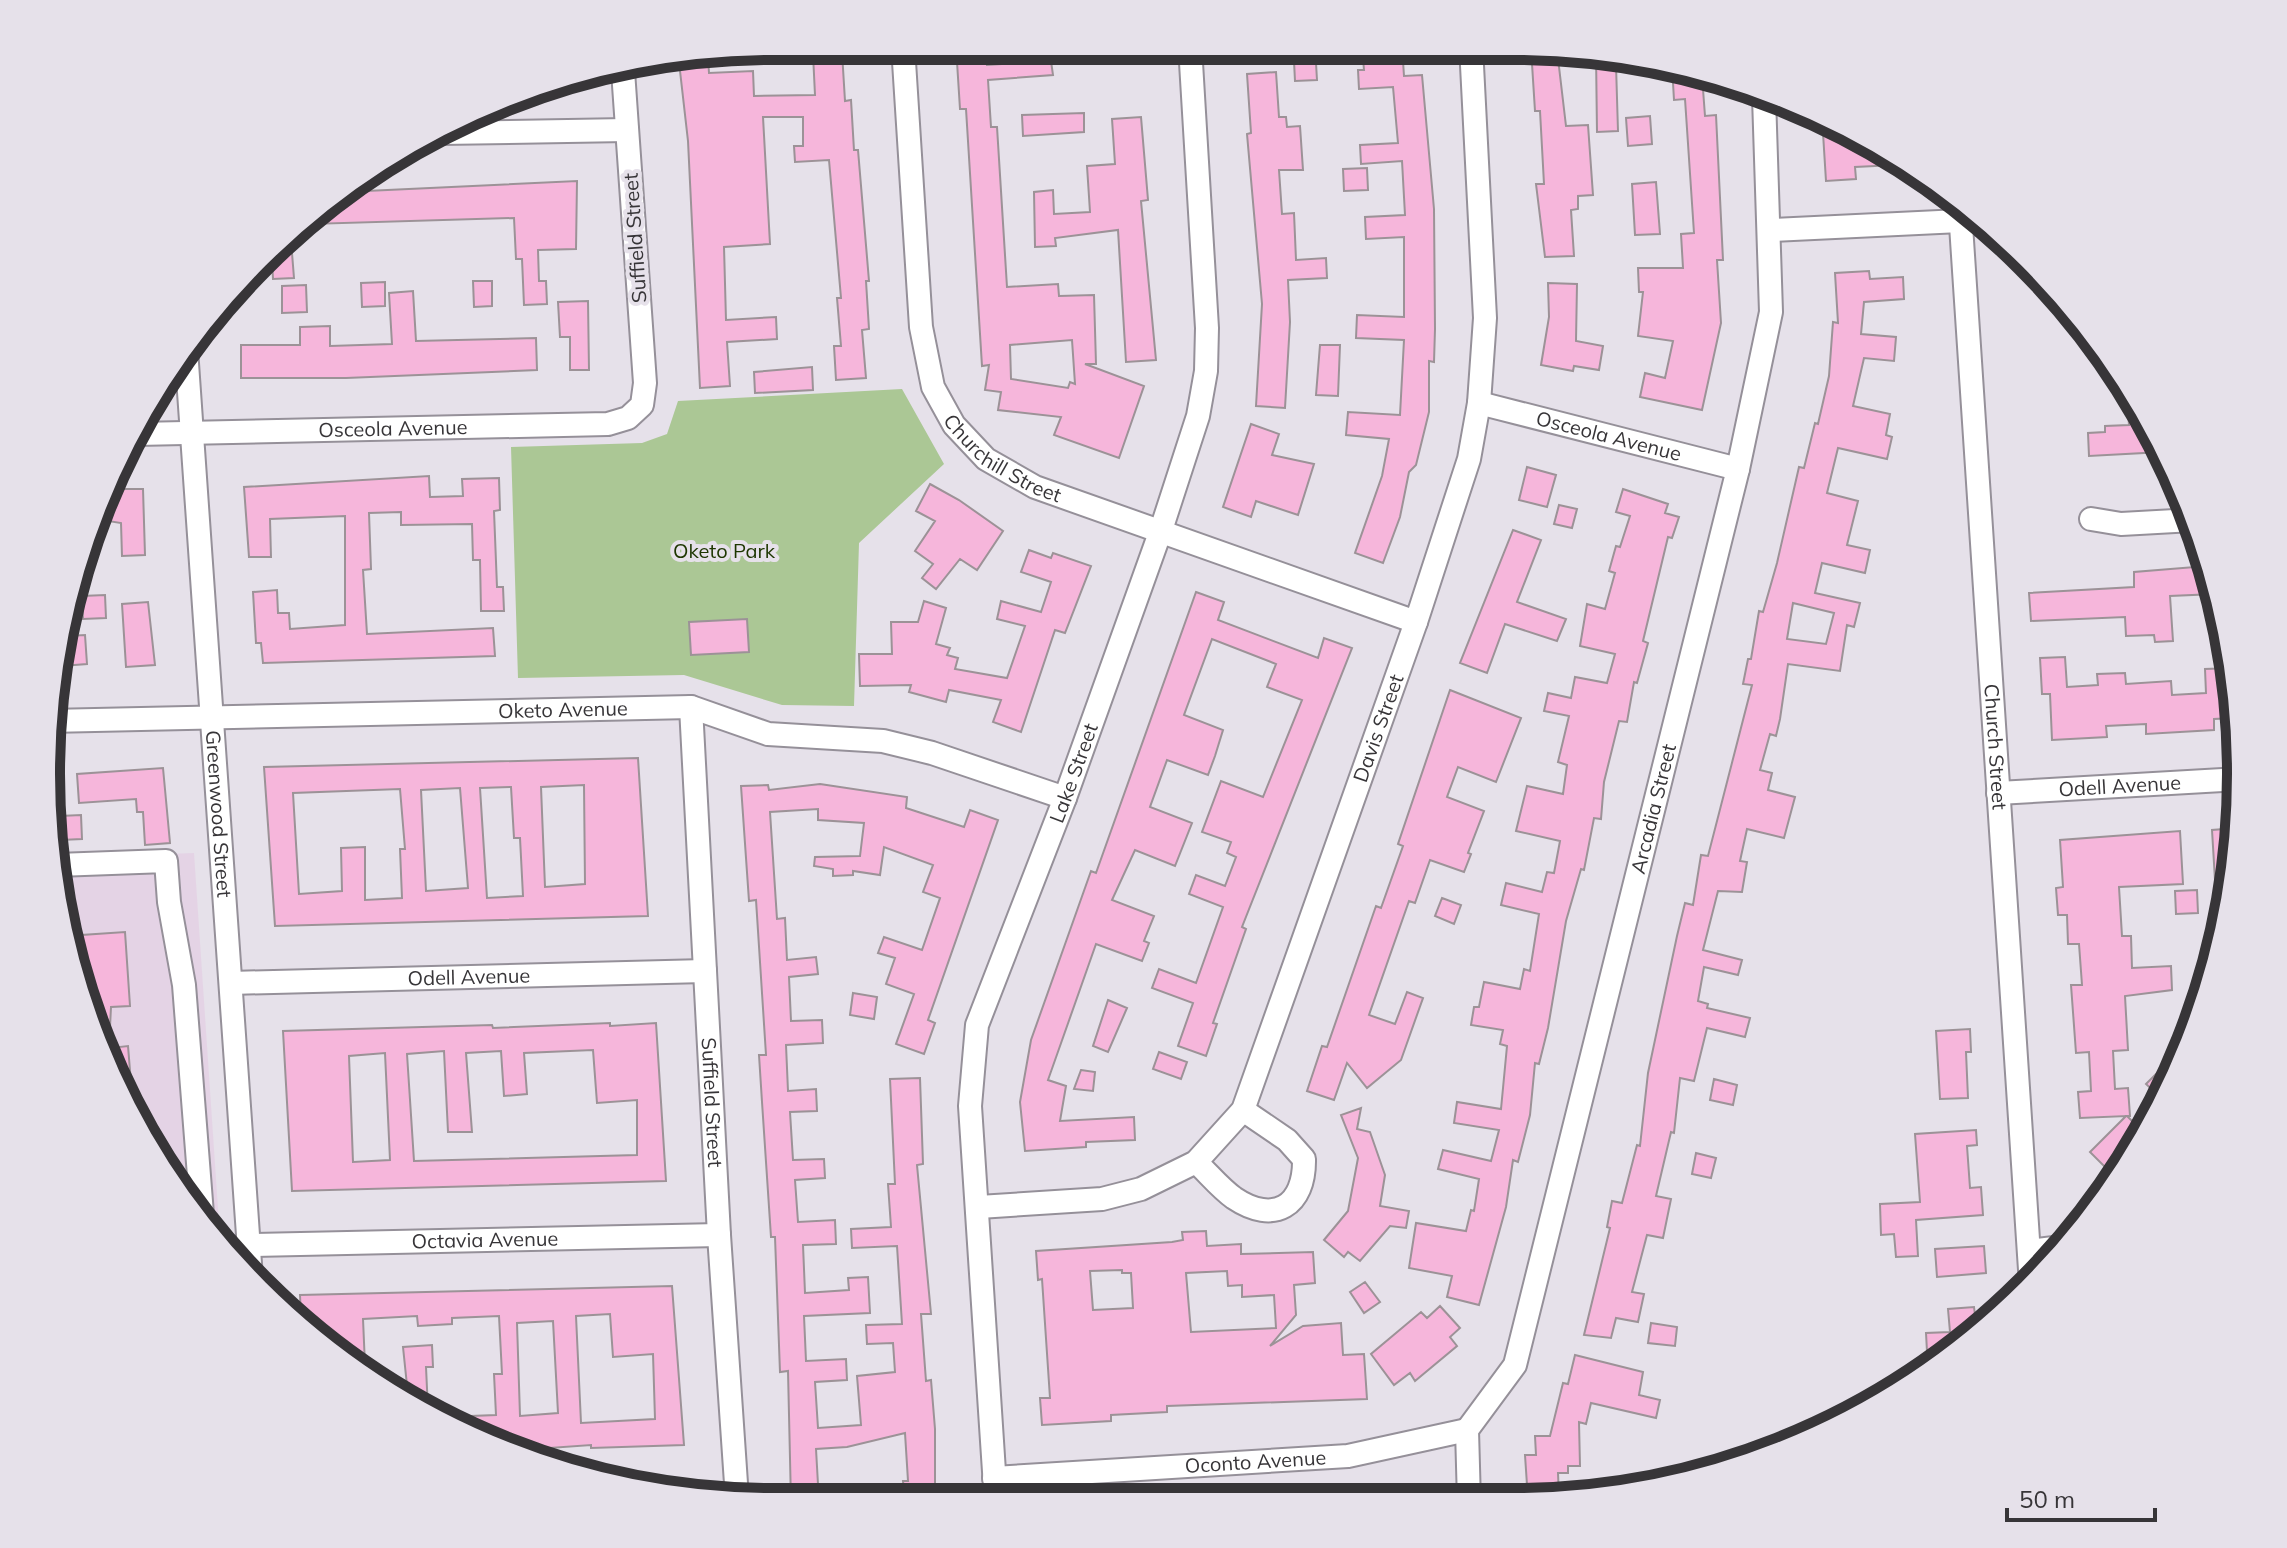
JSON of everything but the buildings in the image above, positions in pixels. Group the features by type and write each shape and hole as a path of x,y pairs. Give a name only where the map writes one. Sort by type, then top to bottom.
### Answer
{"street":[{"name":"Churchill Street","path":"904,60 921,327 933,387 954,425 986,459 1008,475 1416,622"},
{"name":"Lake Street","path":"995,1488 979,1207 970,1106 977,1025 1065,798 1161,530 1198,416 1206,371 1207,328 1191,60"},
{"name":"Davis Street","path":"979,1207 1102,1199 1141,1189 1196,1162 1243,1110 1416,622 1469,459 1479,403 1485,318 1472,60"},
{"name":"Suffield Street","path":"623,77 645,383 642,405"},
{"name":"Arcadia Street","path":"1467,1430 1515,1365 1738,469 1771,312 1771,230 1764,106"},
{"path":"461,133 627,130"},
{"path":"1771,230 1961,218"},
{"name":"Church Street","path":"1966,223 1998,793 2030,1266"},
{"name":"Greenwood Street","path":"187,367 250,1259"},
{"name":"Osceola Avenue","path":"1479,403 1738,469"},
{"name":"Osceola Avenue","path":"147,434 608,424 628,418 642,405"},
{"path":"2091,519 2121,524 2180,521"},
{"name":"Suffield Street","path":"691,707 719,1235 736,1486"},
{"name":"Oketo Avenue","path":"63,721 691,707 768,734 883,741 920,750 1065,798"},
{"name":"Odell Avenue","path":"1998,793 2227,780"},
{"path":"66,865 166,861 169,902 184,985 201,1199"},
{"name":"Odell Avenue","path":"231,983 705,971"},
{"path":"1196,1162 1231,1196 1250,1207 1276,1209 1296,1200 1305,1183 1304,1159 1287,1140 1243,1110"},
{"name":"Octavia Avenue","path":"249,1245 719,1235"},
{"path":"2029,1251 2046,1249"},
{"path":"1467,1430 1469,1488"},
{"name":"Oconto Avenue","path":"994,1478 1348,1456 1467,1430"}],"shaded area":[{"path":"194,853 219,1223 180,1171 156,1131 114,1047 84,959 65,858"}],"green space":[{"name":"Oketo Park","path":"902,389 944,464 859,543 854,706 782,705 684,675 518,678 511,447 642,443 667,434 678,401"}]}
